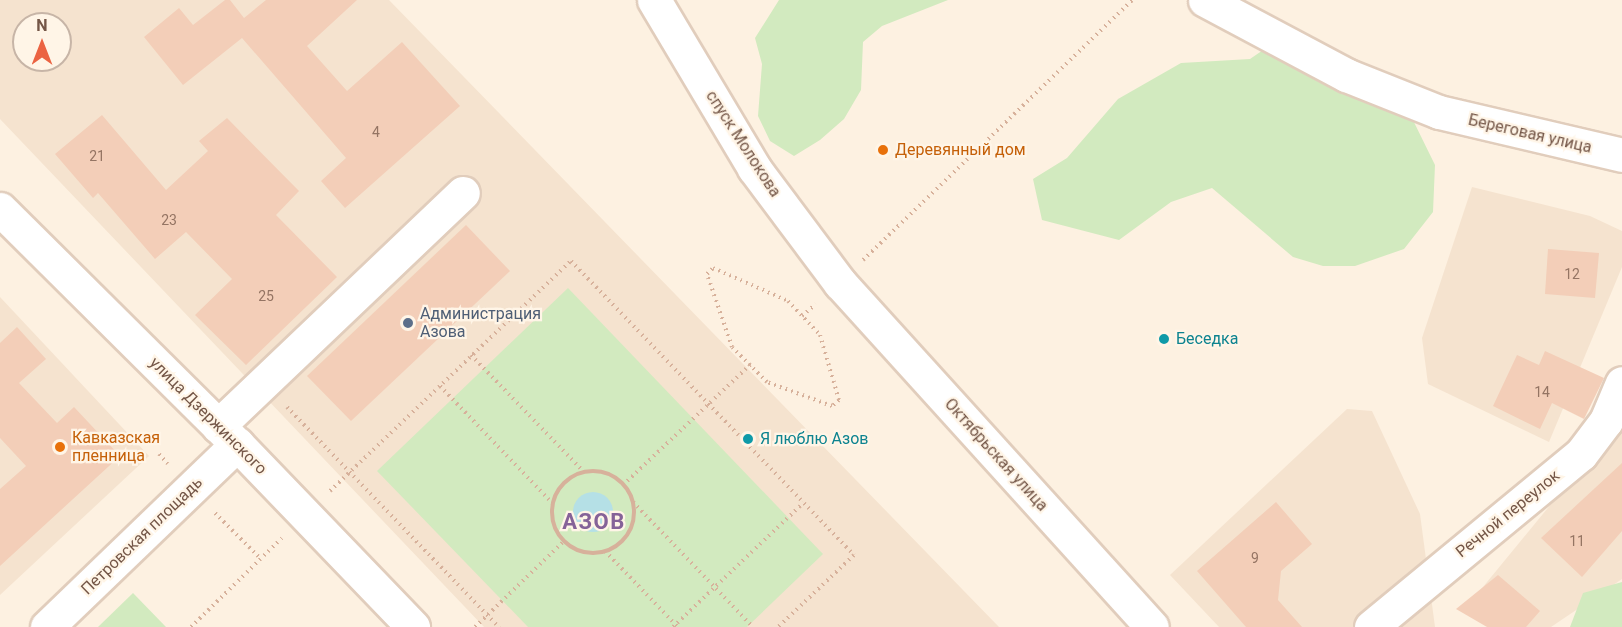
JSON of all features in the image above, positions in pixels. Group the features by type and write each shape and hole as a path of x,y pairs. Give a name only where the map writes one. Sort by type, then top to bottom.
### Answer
{"street":[{"name":"спуск Молокова","path":"654,0 754,168 840,283"},
{"name":"Береговая улица","path":"1205,0 1346,75 1439,112 1622,155"},
{"name":"Петровская площадь","path":"47,627 228,435 463,193"},
{"name":"улица Дзержинского","path":"0,209 228,435 413,627"},
{"name":"Октябрьская улица","path":"840,283 1152,627"},
{"name":"Речной переулок","path":"1371,627 1581,454 1606,421 1622,383"}],"path":[{"path":"840,283 1132,0"},
{"path":"499,627 350,472 570,261 854,555 778,627"},
{"path":"713,268 788,301 820,335 839,400 832,406 767,382 750,365 732,347 707,274 713,268"},
{"path":"471,355 584,472"},
{"path":"623,485 750,365"},
{"path":"440,386 553,504"},
{"path":"632,501 630,528 620,542 605,551 588,552 564,541 555,528 553,504 567,480 584,472 601,472 623,485 632,501 753,627"},
{"path":"605,551 676,626 803,503"},
{"path":"191,627 306,515"},
{"path":"475,627 564,541"}],"shaded area":[{"path":"0,0 389,0 999,627 484,627 0,119"},
{"path":"1472,187 1590,216 1622,231 1622,267 1549,442 1428,384 1422,338"},
{"path":"0,297 149,456 0,595"},
{"path":"1622,383 1622,579 1551,627 1517,627 1478,593 1611,431"},
{"path":"1347,409 1372,411 1420,514 1435,627 1219,627 1170,575"}],"green space":[{"path":"779,0 948,0 882,26 863,42 861,90 844,119 820,140 794,156 770,141 758,116 762,64 755,38"},
{"path":"1269,46 1409,112 1435,165 1433,212 1404,249 1355,266 1323,266 1293,257 1212,188 1171,202 1119,240 1042,220 1033,179 1067,158 1118,99 1181,63 1250,59"},
{"path":"568,288 823,554 747,627 528,627 377,471"},
{"path":"1622,582 1622,627 1570,627 1583,593"},
{"path":"133,593 166,627 98,627"}],"water":[{"path":"593,492 607,498 613,512 607,526 593,532 579,526 573,512 579,498"}],"building":[{"path":"225,0 230,0 244,18 266,0 357,0 307,46 347,91 402,42 460,106 345,208 321,181 346,158 242,38 183,85 144,37 179,8 193,25"},
{"path":"102,115 166,190 208,151 199,141 227,118 299,191 276,215 337,277 246,365 195,315 232,279 186,232 155,259 98,193 93,198 55,154"},
{"name":"Администрация Азова","path":"466,225 510,271 351,421 307,376"},
{"path":"1548,249 1599,253 1595,298 1545,294"},
{"path":"17,327 46,359 19,383 57,423 74,407 120,456 0,566 0,489 26,466 0,438 0,343"},
{"path":"1545,351 1604,378 1584,419 1552,403 1540,429 1493,406 1517,355 1539,365"},
{"path":"1622,463 1622,531 1582,577 1541,538"},
{"path":"1276,502 1312,544 1281,571 1278,600 1302,627 1246,627 1197,571"},
{"path":"1498,575 1540,611 1526,627 1487,627 1456,609"}],"place":[{"name":"Деревянный дом","path":"883,150"},
{"name":"Администрация Азова","path":"408,323"},
{"name":"Беседка","path":"1164,339"},
{"name":"Я люблю Азов","path":"748,439"},
{"name":"Кавказская пленница","path":"60,447"}],"district":[{"name":"АЗОВ","path":"594,522"}]}
